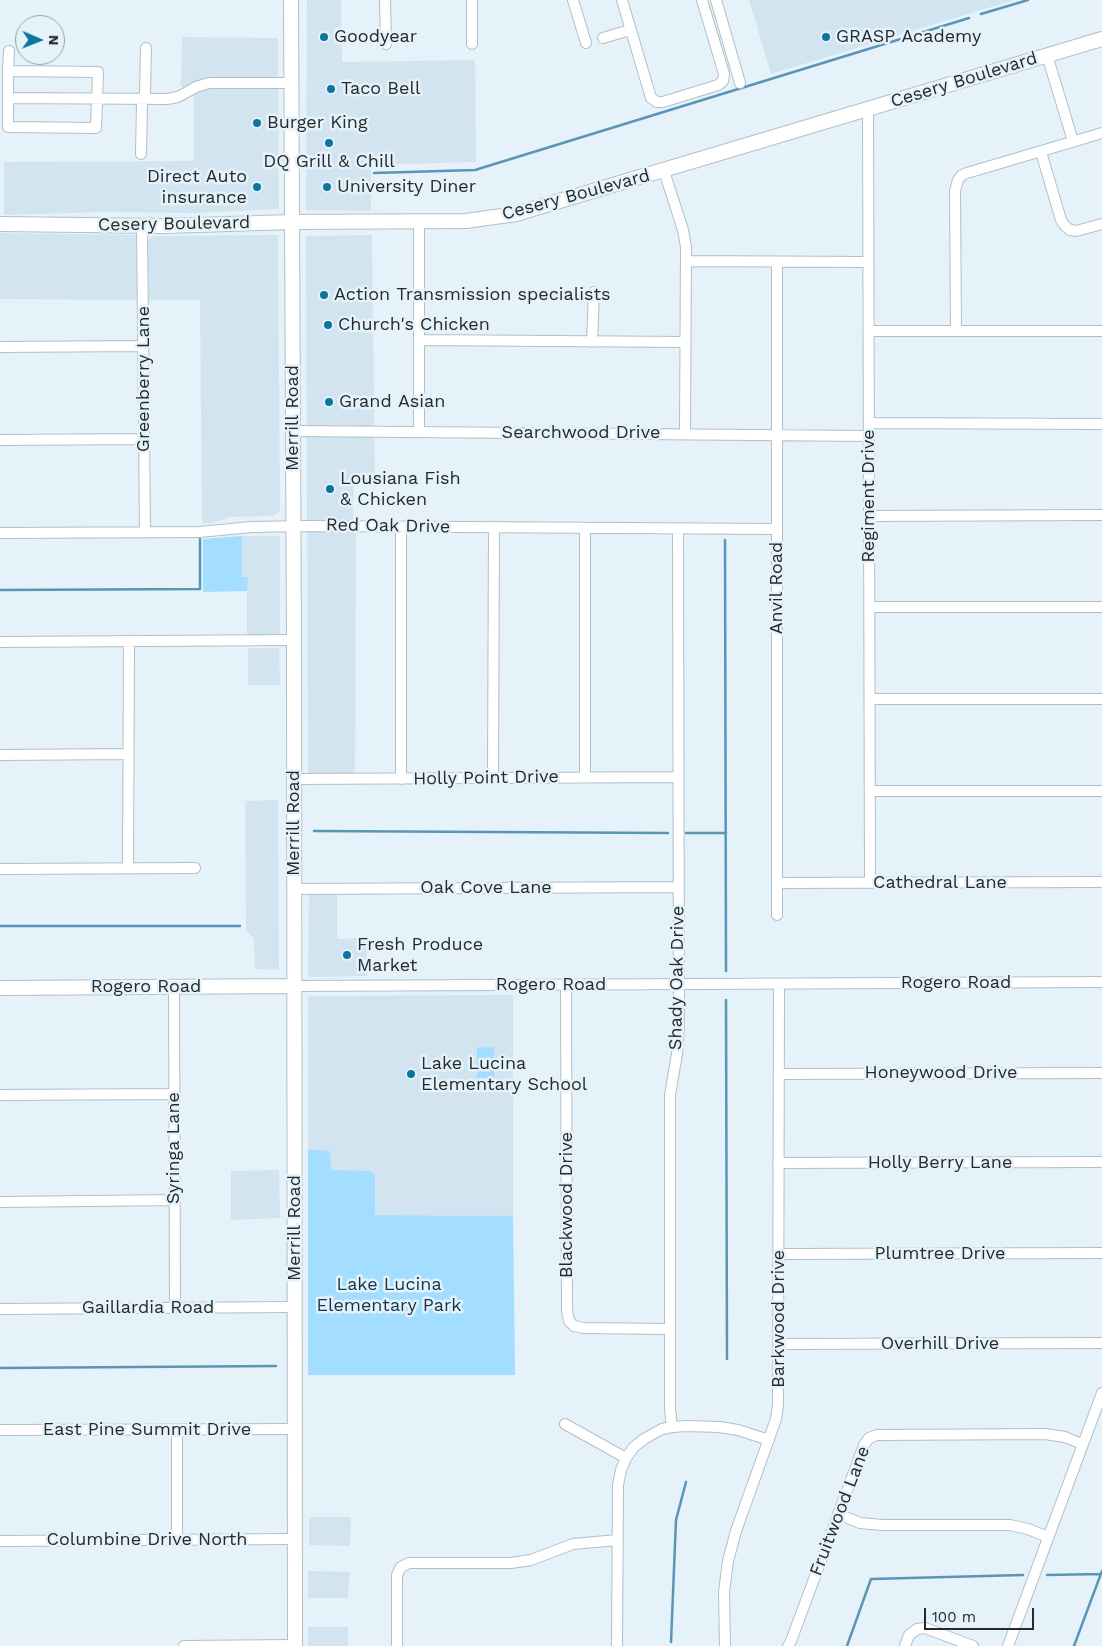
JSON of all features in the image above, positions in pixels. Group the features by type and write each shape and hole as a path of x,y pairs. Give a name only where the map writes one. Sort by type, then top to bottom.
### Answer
{"main road":[{"name":"Merrill Road","path":"291,0 295,1646"},
{"name":"Cesery Boulevard","path":"0,224 142,226 292,222 419,222 466,221 516,214 1102,39"},
{"name":"Rogero Road","path":"0,988 294,986"}],"street":[{"path":"385,0 386,44"},
{"path":"472,0 472,44"},
{"path":"573,0 586,42"},
{"path":"622,0 651,98 657,102 663,102 718,85 723,81 724,74 702,0"},
{"path":"716,0 740,83"},
{"path":"604,38 630,30"},
{"path":"141,154 146,48"},
{"path":"8,71 98,72 96,128 8,127 8,71 9,51"},
{"path":"1047,56 1073,141"},
{"path":"8,98 167,99 178,97 196,87 209,83 291,83"},
{"name":"Regiment Drive","path":"868,110 870,883"},
{"path":"956,331 955,190 958,180 967,173 1102,133"},
{"path":"1041,152 1061,220 1065,226 1070,230 1076,231 1102,224"},
{"path":"664,171 683,230 686,261 685,434"},
{"path":"419,222 419,432"},
{"name":"Greenberry Lane","path":"142,226 145,532"},
{"path":"686,261 868,262"},
{"name":"Anvil Road","path":"777,262 778,915"},
{"path":"592,342 594,292"},
{"path":"868,331 1102,331"},
{"path":"420,340 685,342"},
{"path":"0,346 143,346"},
{"path":"869,423 1102,424"},
{"name":"Searchwood Drive","path":"293,431 869,436"},
{"path":"0,440 144,439"},
{"path":"869,516 1102,515"},
{"name":"Red Oak Drive","path":"0,533 199,532 252,527 293,526 777,529"},
{"path":"401,527 401,779"},
{"path":"493,778 494,528"},
{"path":"585,528 585,777"},
{"name":"Shady Oak Drive","path":"672,1427 670,1409 670,1095 677,1054 678,985 678,529"},
{"path":"870,607 1102,606"},
{"path":"0,642 294,640"},
{"path":"128,642 128,868"},
{"path":"870,699 1102,699"},
{"path":"0,755 128,754"},
{"name":"Holly Point Drive","path":"294,779 678,777"},
{"path":"870,791 1102,791"},
{"path":"0,869 194,868"},
{"name":"Cathedral Lane","path":"778,883 1102,882"},
{"name":"Oak Cove Lane","path":"294,889 678,887"},
{"name":"Rogero Road","path":"294,986 1102,982"},
{"name":"Barkwood Drive","path":"725,1646 724,1592 728,1562 736,1531 776,1419 778,1405 779,984"},
{"name":"Blackwood Drive","path":"566,985 567,1310 569,1321 574,1326 583,1328 670,1329"},
{"name":"Syringa Lane","path":"174,988 175,1308"},
{"name":"Honeywood Drive","path":"779,1074 1102,1073"},
{"path":"0,1095 174,1094"},
{"name":"Holly Berry Lane","path":"778,1164 1102,1162"},
{"path":"0,1202 175,1200"},
{"name":"Plumtree Drive","path":"779,1254 1102,1253"},
{"name":"Gaillardia Road","path":"0,1309 295,1307"},
{"name":"Overhill Drive","path":"779,1344 1102,1343"},
{"path":"1008,1646 1102,1393"},
{"path":"565,1424 626,1458"},
{"path":"617,1646 618,1485 626,1458 634,1447 653,1433 662,1429 688,1426 738,1430 769,1440"},
{"name":"East Pine Summit Drive","path":"0,1430 295,1429"},
{"path":"177,1430 178,1539"},
{"name":"Fruitwood Lane","path":"788,1646 864,1444 869,1438 877,1434 1045,1434 1064,1437 1082,1444"},
{"path":"838,1514 860,1523 883,1526 1010,1525 1048,1536"},
{"name":"Columbine Drive North","path":"0,1541 295,1539"},
{"path":"397,1646 397,1575 401,1567 409,1563 511,1564 531,1560 572,1544 618,1540"},
{"path":"905,1646 909,1635 917,1629 925,1628 973,1646"},
{"path":"184,1646 295,1646"}],"shaded area":[{"path":"307,0 341,0 342,62 475,60 476,162 371,165 371,211 306,210"},
{"name":"GRASP Academy","path":"749,0 1014,0 771,74"},
{"path":"182,37 278,38 279,209 194,213 102,212 4,215 4,162 194,161 194,96 181,86"},
{"path":"0,233 136,235 137,300 0,299"},
{"path":"278,235 280,511 273,516 229,517 213,523 202,523 200,300 149,300 148,240 153,236"},
{"path":"372,235 375,480 354,479 353,518 356,533 355,773 308,774 306,236"},
{"path":"242,536 280,536 280,634 247,635 247,578 242,577"},
{"path":"248,648 279,648 280,685 248,685"},
{"path":"278,800 279,970 255,969 254,939 246,930 245,801"},
{"path":"309,894 337,894 337,939 367,938 367,976 308,977"},
{"name":"Lake Lucina Elementary School","path":"513,995 513,1216 375,1215 375,1176 330,1170 330,1151 308,1149 308,998 310,996"},
{"path":"279,1170 280,1218 231,1220 231,1171"},
{"path":"309,1517 351,1517 350,1546 309,1545"},
{"path":"308,1571 350,1572 348,1598 308,1598"},
{"path":"308,1627 348,1627 348,1646 308,1646"}],"green space":[{"path":"242,536 242,577 248,577 247,591 203,592 203,539"},
{"path":"494,1047 494,1078 477,1078 477,1048"},
{"name":"Lake Lucina Elementary Park","path":"308,1149 330,1151 331,1170 370,1171 375,1175 375,1215 513,1216 515,1375 308,1375"}],"waterway":[{"path":"981,14 1028,0"},
{"path":"374,173 475,170 969,18"},
{"path":"0,590 200,589 200,539"},
{"path":"725,540 726,971"},
{"path":"314,831 668,833"},
{"path":"686,833 726,833"},
{"path":"0,926 240,926"},
{"path":"726,1000 727,1359"},
{"path":"0,1368 276,1366"},
{"path":"671,1642 676,1520 686,1482"},
{"path":"1074,1646 1102,1571"},
{"path":"1047,1575 1101,1574"},
{"path":"847,1646 871,1579 1023,1575"}],"place":[{"name":"Goodyear","path":"324,37"},
{"name":"GRASP Academy","path":"826,37"},
{"name":"Taco Bell","path":"331,89"},
{"name":"Burger King","path":"257,123"},
{"name":"DQ Grill & Chill","path":"329,143"},
{"name":"Direct Auto insurance","path":"257,187"},
{"name":"University Diner","path":"327,187"},
{"name":"Action Transmission specialists","path":"324,295"},
{"name":"Church's Chicken","path":"328,325"},
{"name":"Grand Asian","path":"329,402"},
{"name":"Lousiana Fish & Chicken","path":"330,489"},
{"name":"Fresh Produce Market","path":"347,955"},
{"name":"Lake Lucina Elementary School","path":"411,1074"}]}
